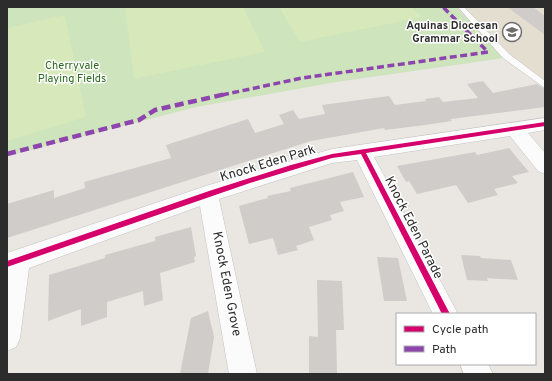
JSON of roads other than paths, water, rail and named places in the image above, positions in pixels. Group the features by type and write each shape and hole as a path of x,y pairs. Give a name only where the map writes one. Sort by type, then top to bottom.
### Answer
{"street":[{"name":"Knock Eden Park","path":"12,262 301,164 362,150 545,124"},
{"path":"514,128 545,166"},
{"name":"Knock Eden Parade","path":"362,150 445,313"},
{"name":"Knock Eden Grove","path":"208,195 243,374"},
{"path":"7,338 12,262"},
{"path":"474,365 479,374"}],"lane":[{"path":"461,7 506,56 545,85"}],"place":[{"name":"Aquinas Diocesan Grammar School","path":"512,32"}],"park label":[{"name":"Cherryvale Playing Fields","path":"72,72"}]}
